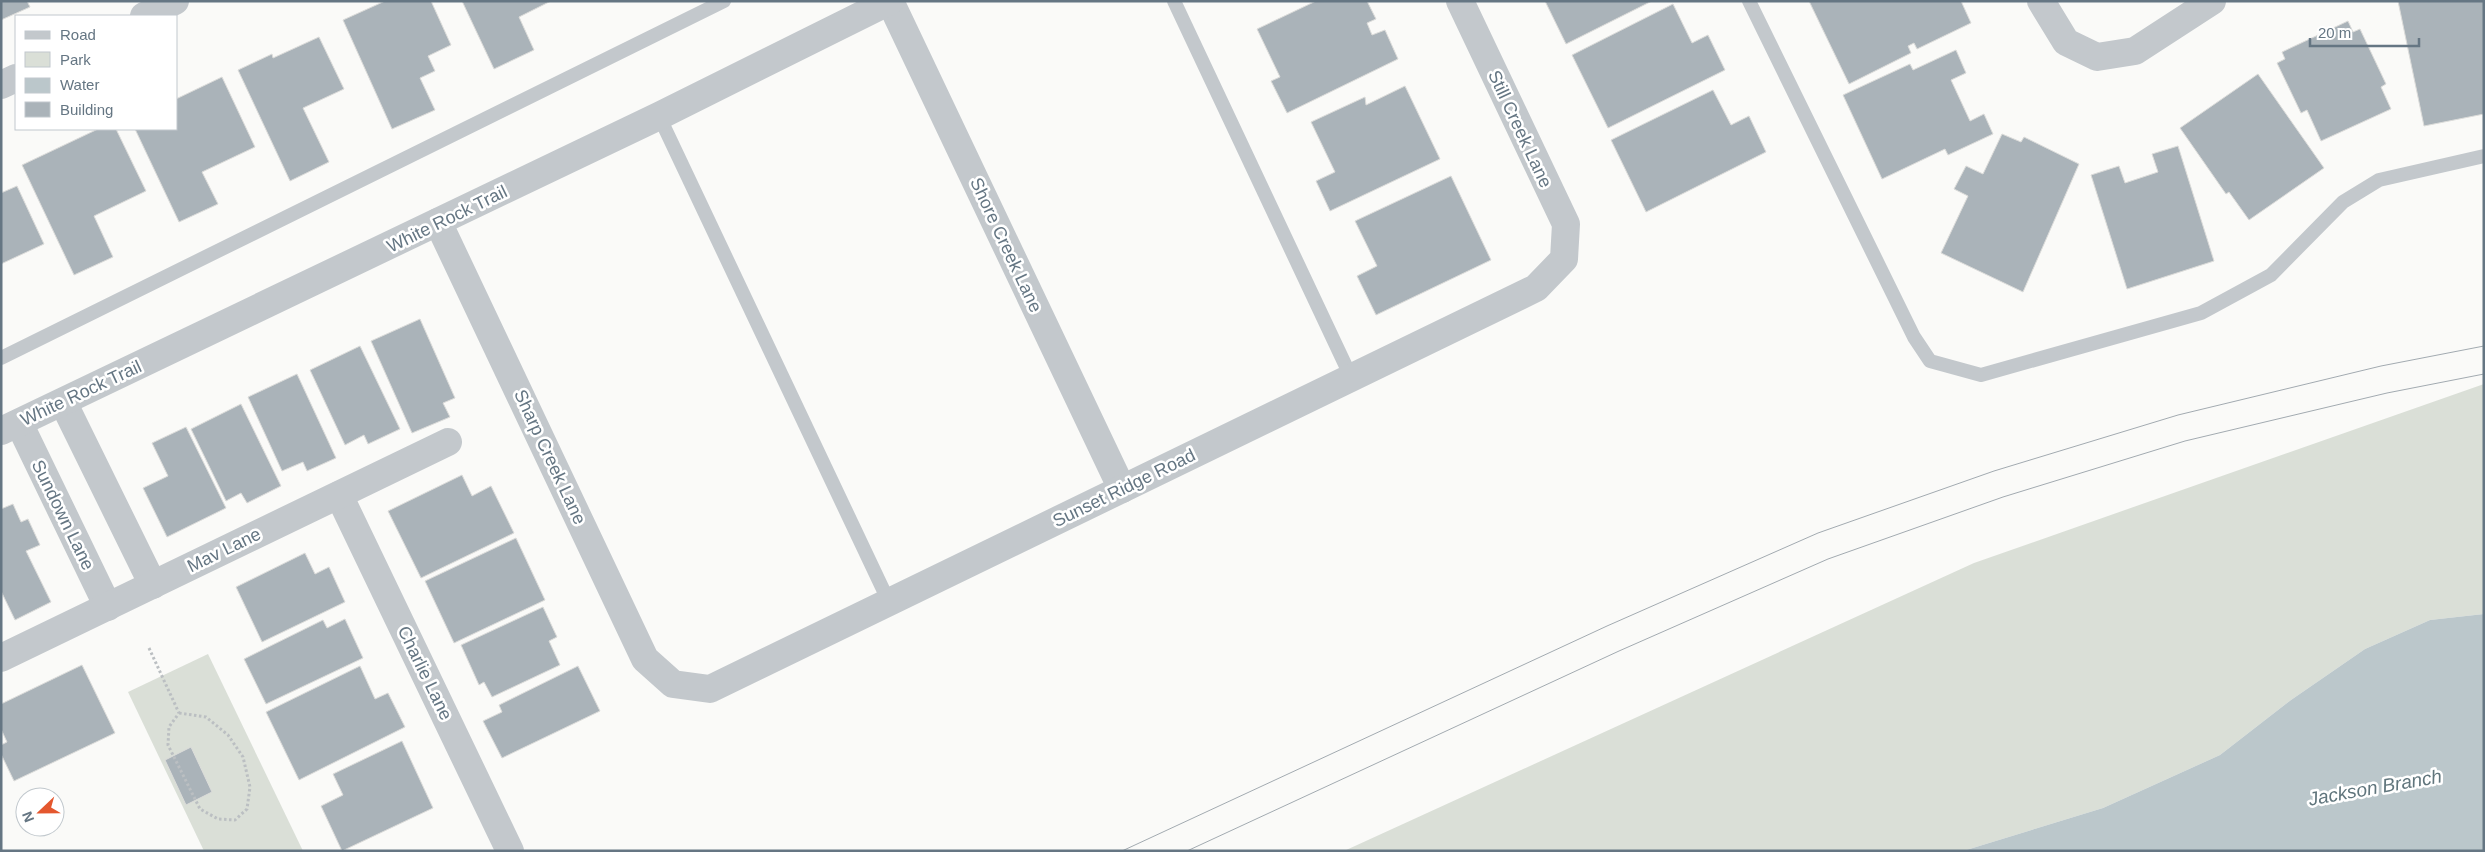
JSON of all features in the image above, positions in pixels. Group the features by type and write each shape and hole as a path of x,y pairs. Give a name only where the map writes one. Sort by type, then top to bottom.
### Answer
{"street":[{"path":"129,1 135,15"},
{"path":"146,15 175,1"},
{"name":"White Rock Trail","path":"10,427 659,116 890,1"},
{"name":"Shore Creek Lane","path":"890,1 1122,489"},
{"name":"Still Creek Lane","path":"1460,1 1566,224 1564,259"},
{"path":"2041,1 2066,42 2097,57 2135,51 2212,1"},
{"path":"1,85 15,78"},
{"name":"Sharp Creek Lane","path":"438,222 645,659 673,684"},
{"name":"Sunset Ridge Road","path":"673,684 710,688 1536,288 1564,259"},
{"path":"63,402 153,585"},
{"name":"Sundown Lane","path":"10,427 108,607"},
{"name":"Mav Lane","path":"1,658 448,442"},
{"name":"Charlie Lane","path":"339,495 510,851"}],"lane":[{"path":"1,358 724,1"},
{"path":"1174,1 1351,377"},
{"path":"1749,1 1914,337 1930,361 1981,375 2201,313 2271,275 2343,202 2379,180 2484,156"},
{"path":"659,116 889,602"}],"path":[{"path":"149,648 180,713"},
{"path":"180,713 206,717 228,735 243,757 250,787 247,809 235,820 218,819 200,809 168,745 169,727 180,713"}],"green space":[{"path":"2484,384 2484,614 2430,620 2365,649 2291,700 2220,755 2103,808 1963,851 1344,851 1974,563"},
{"path":"208,654 303,851 204,851 128,692"}],"water":[{"name":"Jackson Branch","path":"2484,614 2484,851 1963,851 2103,808 2220,755 2291,700 2365,649 2430,620"}],"building":[{"path":"1,1 27,1 30,7 1,20"},
{"path":"385,1 431,1 451,45 428,56 435,71 420,78 435,110 392,129 343,20"},
{"path":"462,1 551,1 519,17 534,50 494,69"},
{"path":"1316,1 1367,1 1376,19 1367,23 1372,35 1385,30 1398,59 1287,113 1271,81 1280,77 1257,29"},
{"path":"1545,1 1652,1 1566,44"},
{"path":"1809,1 1961,1 1971,23 1917,49 1914,43 1908,46 1911,53 1849,84"},
{"path":"2398,1 2484,1 2484,114 2424,126"},
{"path":"1673,4 1692,43 1708,35 1725,70 1608,128 1572,55"},
{"path":"2348,21 2353,32 2360,29 2386,84 2381,87 2391,109 2321,141 2307,110 2301,113 2277,63 2285,59 2282,52"},
{"path":"319,37 344,89 303,108 329,162 290,181 238,70 272,54 273,58"},
{"path":"1956,50 1966,73 1951,80 1970,121 1984,114 1993,134 1948,155 1945,149 1882,179 1843,95 1910,64 1913,70"},
{"path":"2258,74 2324,168 2249,220 2229,192 2226,194 2180,128"},
{"path":"222,77 255,147 202,172 218,204 179,222 135,130 178,130 178,98"},
{"path":"1405,86 1440,159 1330,211 1316,181 1335,172 1311,122 1365,97 1366,105"},
{"path":"1713,90 1731,125 1749,116 1766,152 1646,212 1611,140"},
{"path":"96,130 116,130 146,191 94,216 113,257 74,275 22,165"},
{"path":"2002,134 2021,142 2024,137 2079,164 2023,292 1941,253 1968,196 1954,189 1966,166 1983,174"},
{"path":"2178,146 2214,261 2127,289 2091,175 2119,166 2125,183 2158,172 2152,154"},
{"path":"1451,176 1491,260 1376,315 1357,276 1377,266 1355,221"},
{"path":"17,186 44,244 1,264 1,193"},
{"path":"420,319 455,398 443,403 450,417 412,433 371,341"},
{"path":"360,346 400,429 368,444 364,435 345,445 310,370"},
{"path":"297,374 336,458 307,471 303,462 282,471 248,397"},
{"path":"241,404 281,486 247,503 241,493 226,501 191,429"},
{"path":"186,427 226,508 167,537 143,488 168,476 152,443"},
{"path":"462,475 472,496 491,486 514,533 421,578 388,511"},
{"path":"13,504 21,522 28,519 40,545 26,551 51,602 15,620 1,591 1,509"},
{"path":"516,538 545,600 454,643 425,581"},
{"path":"305,553 315,574 329,567 345,602 262,642 236,587"},
{"path":"543,607 557,637 549,641 560,665 492,697 484,682 479,685 461,645"},
{"path":"345,619 363,658 266,704 244,659 323,620 327,628"},
{"path":"82,665 115,733 14,781 1,754 1,745 7,742 1,729 1,704"},
{"path":"360,666 375,699 388,693 405,727 299,780 266,712"},
{"path":"578,666 600,711 502,758 483,721 502,712 499,705"},
{"path":"402,741 433,808 342,851 321,806 343,795 333,774"},
{"path":"191,747 212,792 186,805 165,760"}],"tram line":[{"path":"1122,851 1607,626 1818,533 1994,471 2178,415 2381,366 2484,346"},
{"path":"1187,851 1619,651 1828,559 2003,497 2185,441 2387,393 2484,374"}]}
